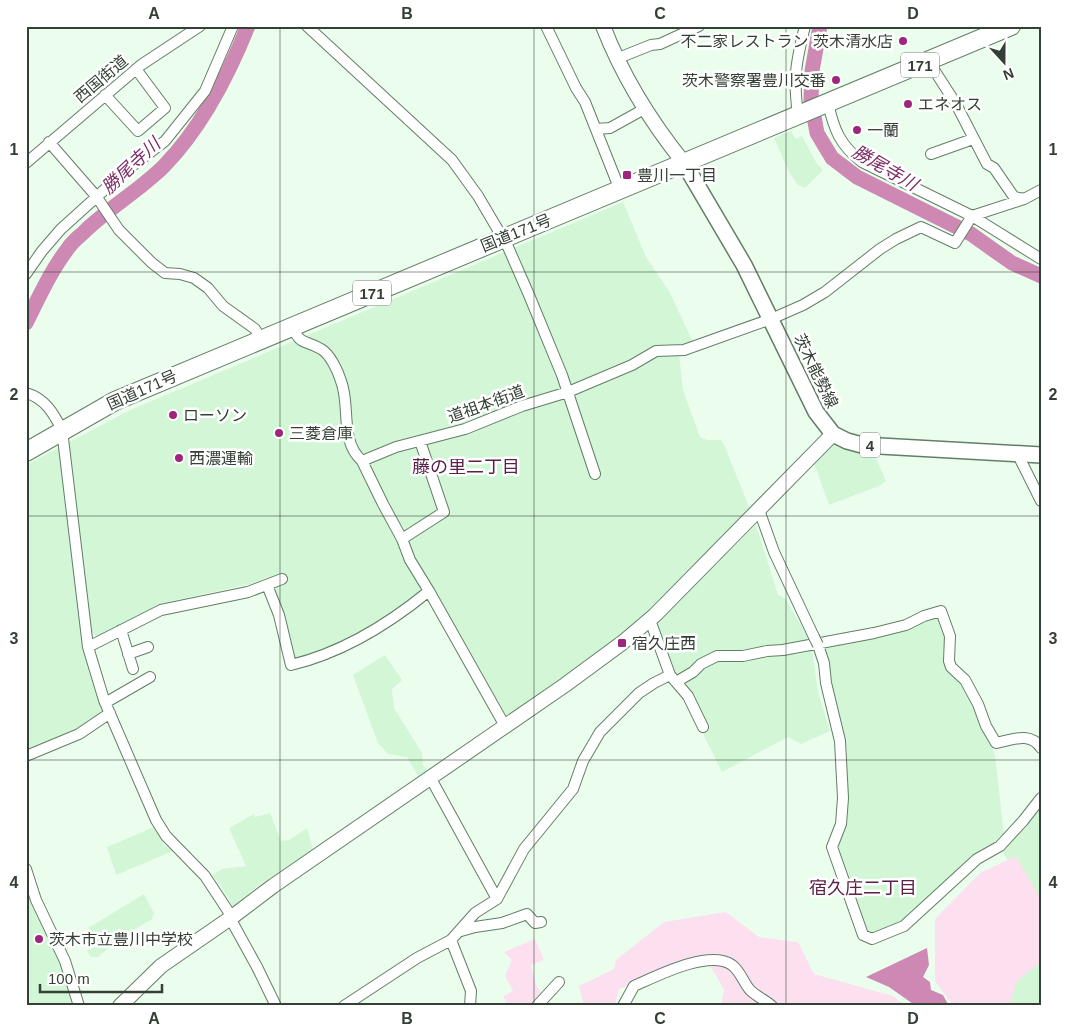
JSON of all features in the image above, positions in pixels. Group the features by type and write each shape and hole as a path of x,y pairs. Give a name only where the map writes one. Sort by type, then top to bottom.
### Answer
{"highway":[{"name":"国道171号","path":"26,452 115,400 929,62 1011,26"}],"main road":[{"name":"茨木能勢線","path":"684,163 744,265 816,412 832,434"},
{"name":"4","path":"832,434 862,445 1041,454"}],"street":[{"name":"西国街道","path":"26,163 136,69 200,26"},
{"path":"26,274 61,229 96,196 165,141 205,91 233,26"},
{"path":"307,26 452,160 478,196 517,264 568,392 595,474"},
{"path":"546,26 576,88 585,102 620,190"},
{"path":"603,26 616,59 646,108 684,163"},
{"path":"616,59 652,45 660,44 699,26"},
{"path":"798,115 794,82 796,60 805,26"},
{"path":"929,62 956,104 987,164 994,168 1014,197 1024,199"},
{"path":"105,94 138,131 165,108 136,69"},
{"path":"828,103 841,142 848,152 862,162 972,216 1041,259"},
{"path":"596,129 610,128 646,108"},
{"path":"931,154 973,139"},
{"path":"49,142 96,196 119,230 152,263 165,273 180,274 194,278 208,288 223,306 255,329 261,340"},
{"path":"972,216 1024,199 1041,190"},
{"name":"道祖本街道","path":"362,461 396,447 465,429 514,409 568,392 632,364 656,351 684,350 771,319 818,296 880,249 921,227 955,243 972,216"},
{"path":"292,326 297,338 322,349 335,367 342,383 350,443 354,454 362,461 402,539 410,560 429,590 505,726"},
{"path":"26,393 44,403 54,415 62,430 88,647 110,713 156,820 166,836 205,876 231,917 276,1006"},
{"path":"120,1006 161,966 273,886 565,685 622,643 650,620 832,434"},
{"path":"402,539 444,512 420,441"},
{"path":"1017,453 1041,501"},
{"path":"759,510 774,552 816,641 824,663 826,683 840,741 843,798 841,824 832,847 863,936 872,939 904,926 977,859 1000,846 1041,798"},
{"path":"88,647 162,610 248,592 282,579"},
{"path":"267,585 280,615 291,665 305,662 339,648 372,630 429,590"},
{"path":"344,1006 417,958 451,940 475,913 497,899 524,849 574,789 583,761 600,732 639,693 654,683 693,672 701,664 717,656 743,656 874,634 906,625 924,616 941,611 950,636 949,661 951,667 965,680 978,704 986,726 996,742 1022,736 1031,739 1041,748"},
{"path":"650,620 673,679 688,696 703,727"},
{"path":"121,630 133,669"},
{"path":"128,654 148,647"},
{"path":"106,703 150,677"},
{"path":"26,756 79,734 110,713"},
{"path":"430,777 497,899"},
{"path":"26,869 36,900 65,961 79,1006"},
{"path":"459,931 502,923 526,914 535,923 541,922"},
{"path":"451,940 471,991 470,1006"},
{"path":"623,1006 634,986 705,960 724,961 734,967 741,974 752,992 772,1006"},
{"path":"537,1006 559,982"}],"shaded area":[{"path":"791,131 796,139 802,136 817,164 823,170 805,188 798,185 789,172 774,138"},
{"path":"623,202 646,257 669,291 693,342 679,354 683,390 700,437 707,440 721,440 750,509 649,610 609,644 505,717 433,588 370,628 339,645 297,660 293,658 285,618 269,577 250,584 163,603 99,637 92,633 82,636 105,711 80,731 26,752 26,465 128,411"},
{"path":"836,441 872,449 886,481 879,486 829,505 813,460"},
{"path":"756,525 778,595 785,598 810,641 758,650 724,652 679,676 675,675 656,624"},
{"path":"940,617 947,646 995,755 1004,835 995,844 973,858 904,919 888,929 876,934 871,933 867,931 836,844 847,818 847,750 834,704 829,674 830,665 825,647 858,642 900,632"},
{"path":"812,650 818,692 830,731 801,744 788,737 722,772 701,730 693,697 684,682 717,661 798,654"},
{"path":"385,655 402,680 392,689 394,708 422,753 423,765 427,770 418,776 407,757 388,754 378,743 353,675"},
{"path":"1041,798 1041,921 1000,846"},
{"path":"270,813 281,841 289,840 307,828 313,849 262,883 233,906 212,875 222,869 246,866 229,828 254,814 255,817"},
{"path":"156,826 163,844 173,851 116,875 107,847"},
{"path":"1016,856 1041,900 1041,962 1017,981 1009,1006 953,1006 935,981 935,919 980,873"},
{"name":"茨木市立豊川中学校","path":"26,880 58,952 76,1006 26,1006"},
{"path":"144,894 154,913 152,919 122,937 98,957 91,957 87,951 95,947 89,937 93,936 88,928"},
{"path":"726,912 759,937 798,942 814,974 893,996 906,1006 721,1006 724,990 706,958 619,989 615,1006 584,1006 579,986 614,969 616,960 664,922"},
{"path":"1041,925 1041,1006 994,1006"},
{"path":"535,939 544,960 531,965 536,985 543,996 537,1006 508,1006 503,996 513,991 505,976 512,960 504,952"},
{"path":"927,948 929,965 923,977 930,982 931,990 943,995 949,1006 916,1006 889,987 866,977"}],"waterway":[{"name":"勝尾寺川","path":"26,323 51,274 71,245 95,222 155,175 178,151 190,135 223,82 248,26"},
{"name":"勝尾寺川","path":"820,26 812,71 811,100 817,133 832,158 857,177 971,234 1012,263 1041,276"},
{"path":"26,858 29,867"}],"place":[{"name":"不二家レストラン 茨木清水店","path":"903,41"},
{"name":"茨木警察署豊川交番","path":"836,80"},
{"name":"エネオス","path":"908,104"},
{"name":"一蘭","path":"857,130"},
{"name":"豊川一丁目","path":"627,175"},
{"name":"ローソン","path":"173,415"},
{"name":"三菱倉庫","path":"279,433"},
{"name":"西濃運輸","path":"179,458"},
{"name":"宿久庄西","path":"622,643"},
{"name":"茨木市立豊川中学校","path":"39,939"}],"district":[{"name":"藤の里二丁目","path":"466,467"},
{"name":"宿久庄二丁目","path":"863,888"}]}
